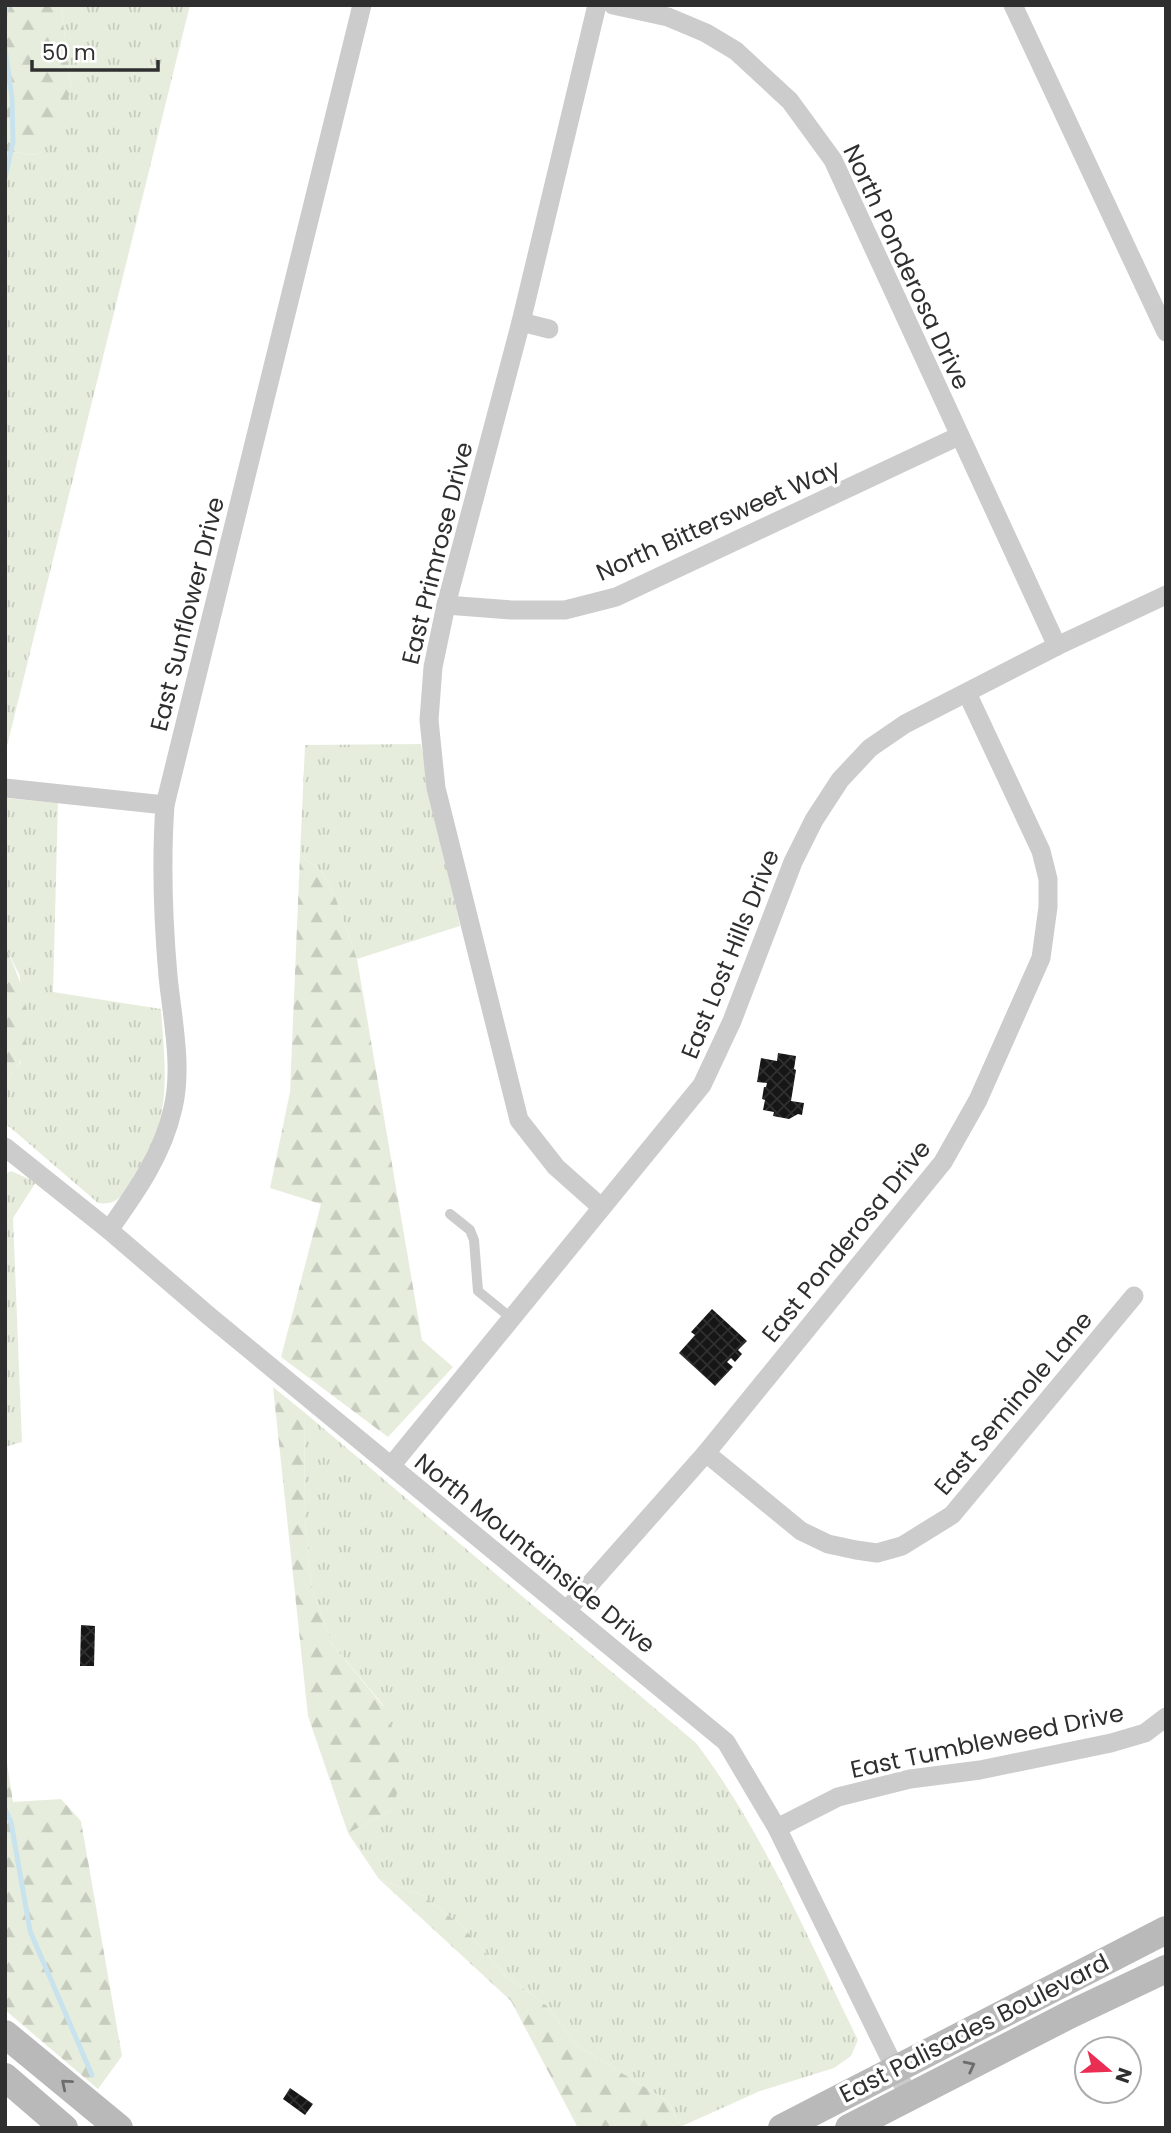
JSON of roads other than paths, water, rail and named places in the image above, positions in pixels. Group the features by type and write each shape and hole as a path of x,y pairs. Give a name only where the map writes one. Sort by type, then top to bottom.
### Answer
{"street":[{"name":"East Sunflower Drive","path":"109,1230 144,1179 166,1135 174,1106 177,1076 162,853 165,805 362,5"},
{"name":"East Primrose Drive","path":"597,5 521,322 446,605 433,667 429,720 436,788 519,1120 556,1167 601,1207"},
{"name":"North Ponderosa Drive","path":"613,5 668,17 706,33 736,51 790,101 833,160 1057,646"},
{"path":"1013,5 1166,332"},
{"path":"521,322 549,329"},
{"name":"North Bittersweet Way","path":"446,605 512,610 565,610 616,597 959,436"},
{"name":"East Lost Hills Drive","path":"391,1466 702,1085 732,1021 793,862 814,820 840,780 870,748 905,724 1166,594"},
{"name":"East Ponderosa Drive","path":"567,1610 706,1453 943,1162 978,1101 1041,958 1048,907 1048,879 1041,851 967,693"},
{"path":"5,788 165,805"},
{"name":"North Mountainside Drive","path":"5,1147 109,1230 209,1316 726,1742 777,1828 909,2097"},
{"name":"East Seminole Lane","path":"706,1453 810,1536 828,1544 877,1553 902,1546 953,1515 1134,1296"},
{"name":"East Tumbleweed Drive","path":"777,1828 838,1797 910,1779 979,1770 1111,1744 1145,1733 1166,1717"},
{"name":"East Palisades Boulevard","path":"782,2128 1166,1930"},
{"name":"East Palisades Boulevard","path":"849,2128 1071,2014 1166,1969"},
{"path":"5,2034 119,2128"},
{"path":"5,2077 64,2128"}],"lane":[{"path":"450,1214 470,1230 474,1240 478,1291 511,1318"}],"waterway":[{"path":"5,15 7,5"},
{"path":"5,48 12,98 13,142 5,178"},
{"path":"5,1809 11,1822 30,1931 92,2075"}]}
